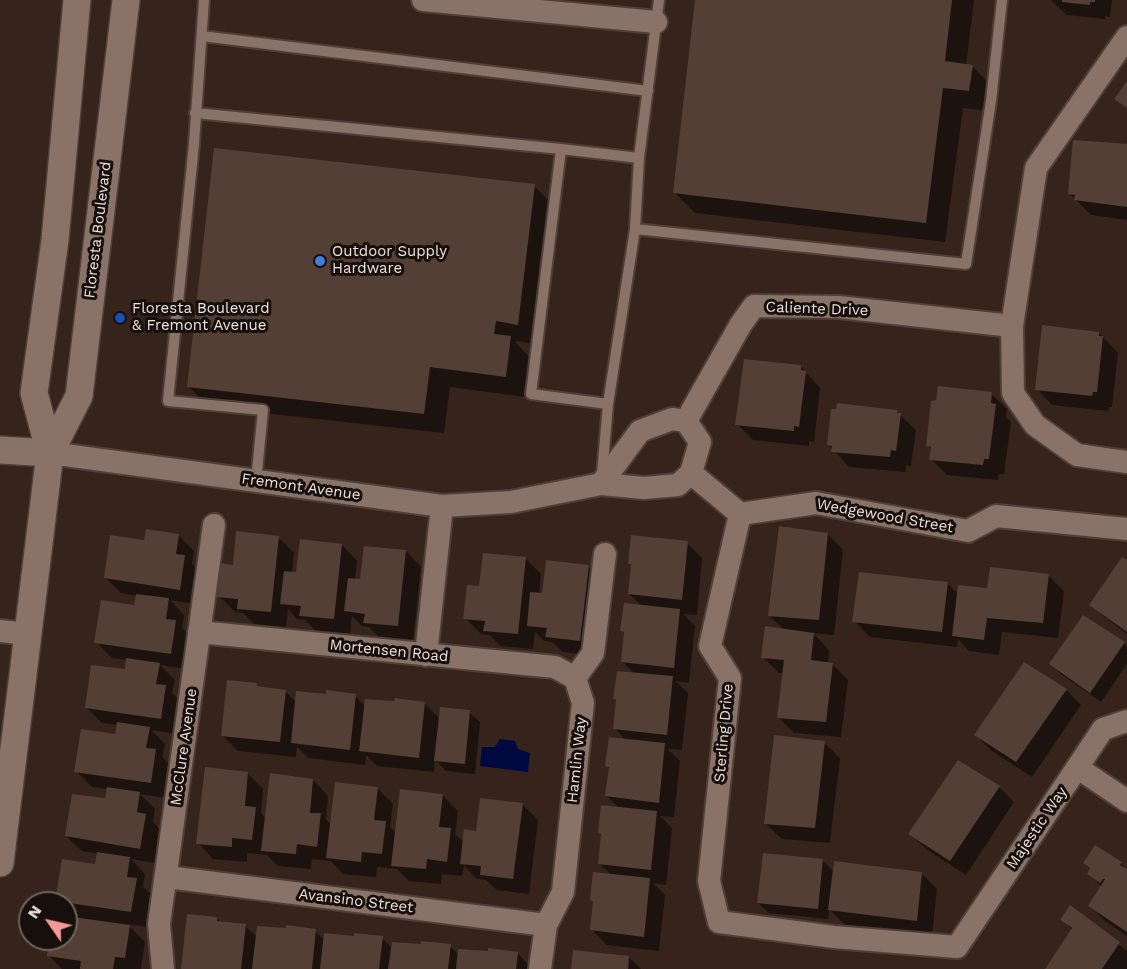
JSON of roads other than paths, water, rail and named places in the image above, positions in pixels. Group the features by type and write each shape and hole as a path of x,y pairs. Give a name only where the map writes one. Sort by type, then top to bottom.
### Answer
{"street":[{"name":"Floresta Boulevard","path":"50,453 34,393 56,240 76,0"},
{"name":"Floresta Boulevard","path":"0,863 50,453 79,396 126,0"},
{"path":"423,0 658,11"},
{"path":"1127,37 1036,168 1012,326 1013,393 1035,425 1077,455 1127,462"},
{"name":"Caliente Drive","path":"686,421 741,324 754,306 839,307 1012,326"},
{"path":"601,484 640,431 672,419 686,421 700,442 691,473 740,514"},
{"name":"Fremont Avenue","path":"0,450 50,453 442,506 512,501 601,484 644,488 678,485 691,473"},
{"name":"Wedgewood Street","path":"740,514 816,503 968,531 996,516 1127,529"},
{"path":"426,654 442,506"},
{"name":"Sterling Drive","path":"740,514 710,646 730,678 709,881 720,922 834,937 957,948"},
{"name":"McClure Avenue","path":"163,969 159,924 214,525"},
{"path":"575,678 593,653 605,554"},
{"path":"0,631 27,634"},
{"name":"Mortensen Road","path":"199,632 555,667 575,678"},
{"name":"Hamlin Way","path":"540,969 546,925 563,892 583,703 575,678"},
{"name":"Majestic Way","path":"957,948 1103,729 1127,722"},
{"path":"1078,768 1127,801"},
{"name":"Avansino Street","path":"167,877 546,925"}],"lane":[{"path":"204,0 168,401 263,410 256,481"},
{"path":"635,229 966,264 991,101 1002,0"},
{"path":"601,484 608,404 635,229 639,158 658,11"},
{"path":"202,36 648,91"},
{"path":"195,113 639,158"},
{"path":"561,149 531,394 608,404"}],"place":[{"name":"Outdoor Supply Hardware","path":"320,261"},
{"name":"Floresta Boulevard & Fremont Avenue","path":"120,318"}]}
